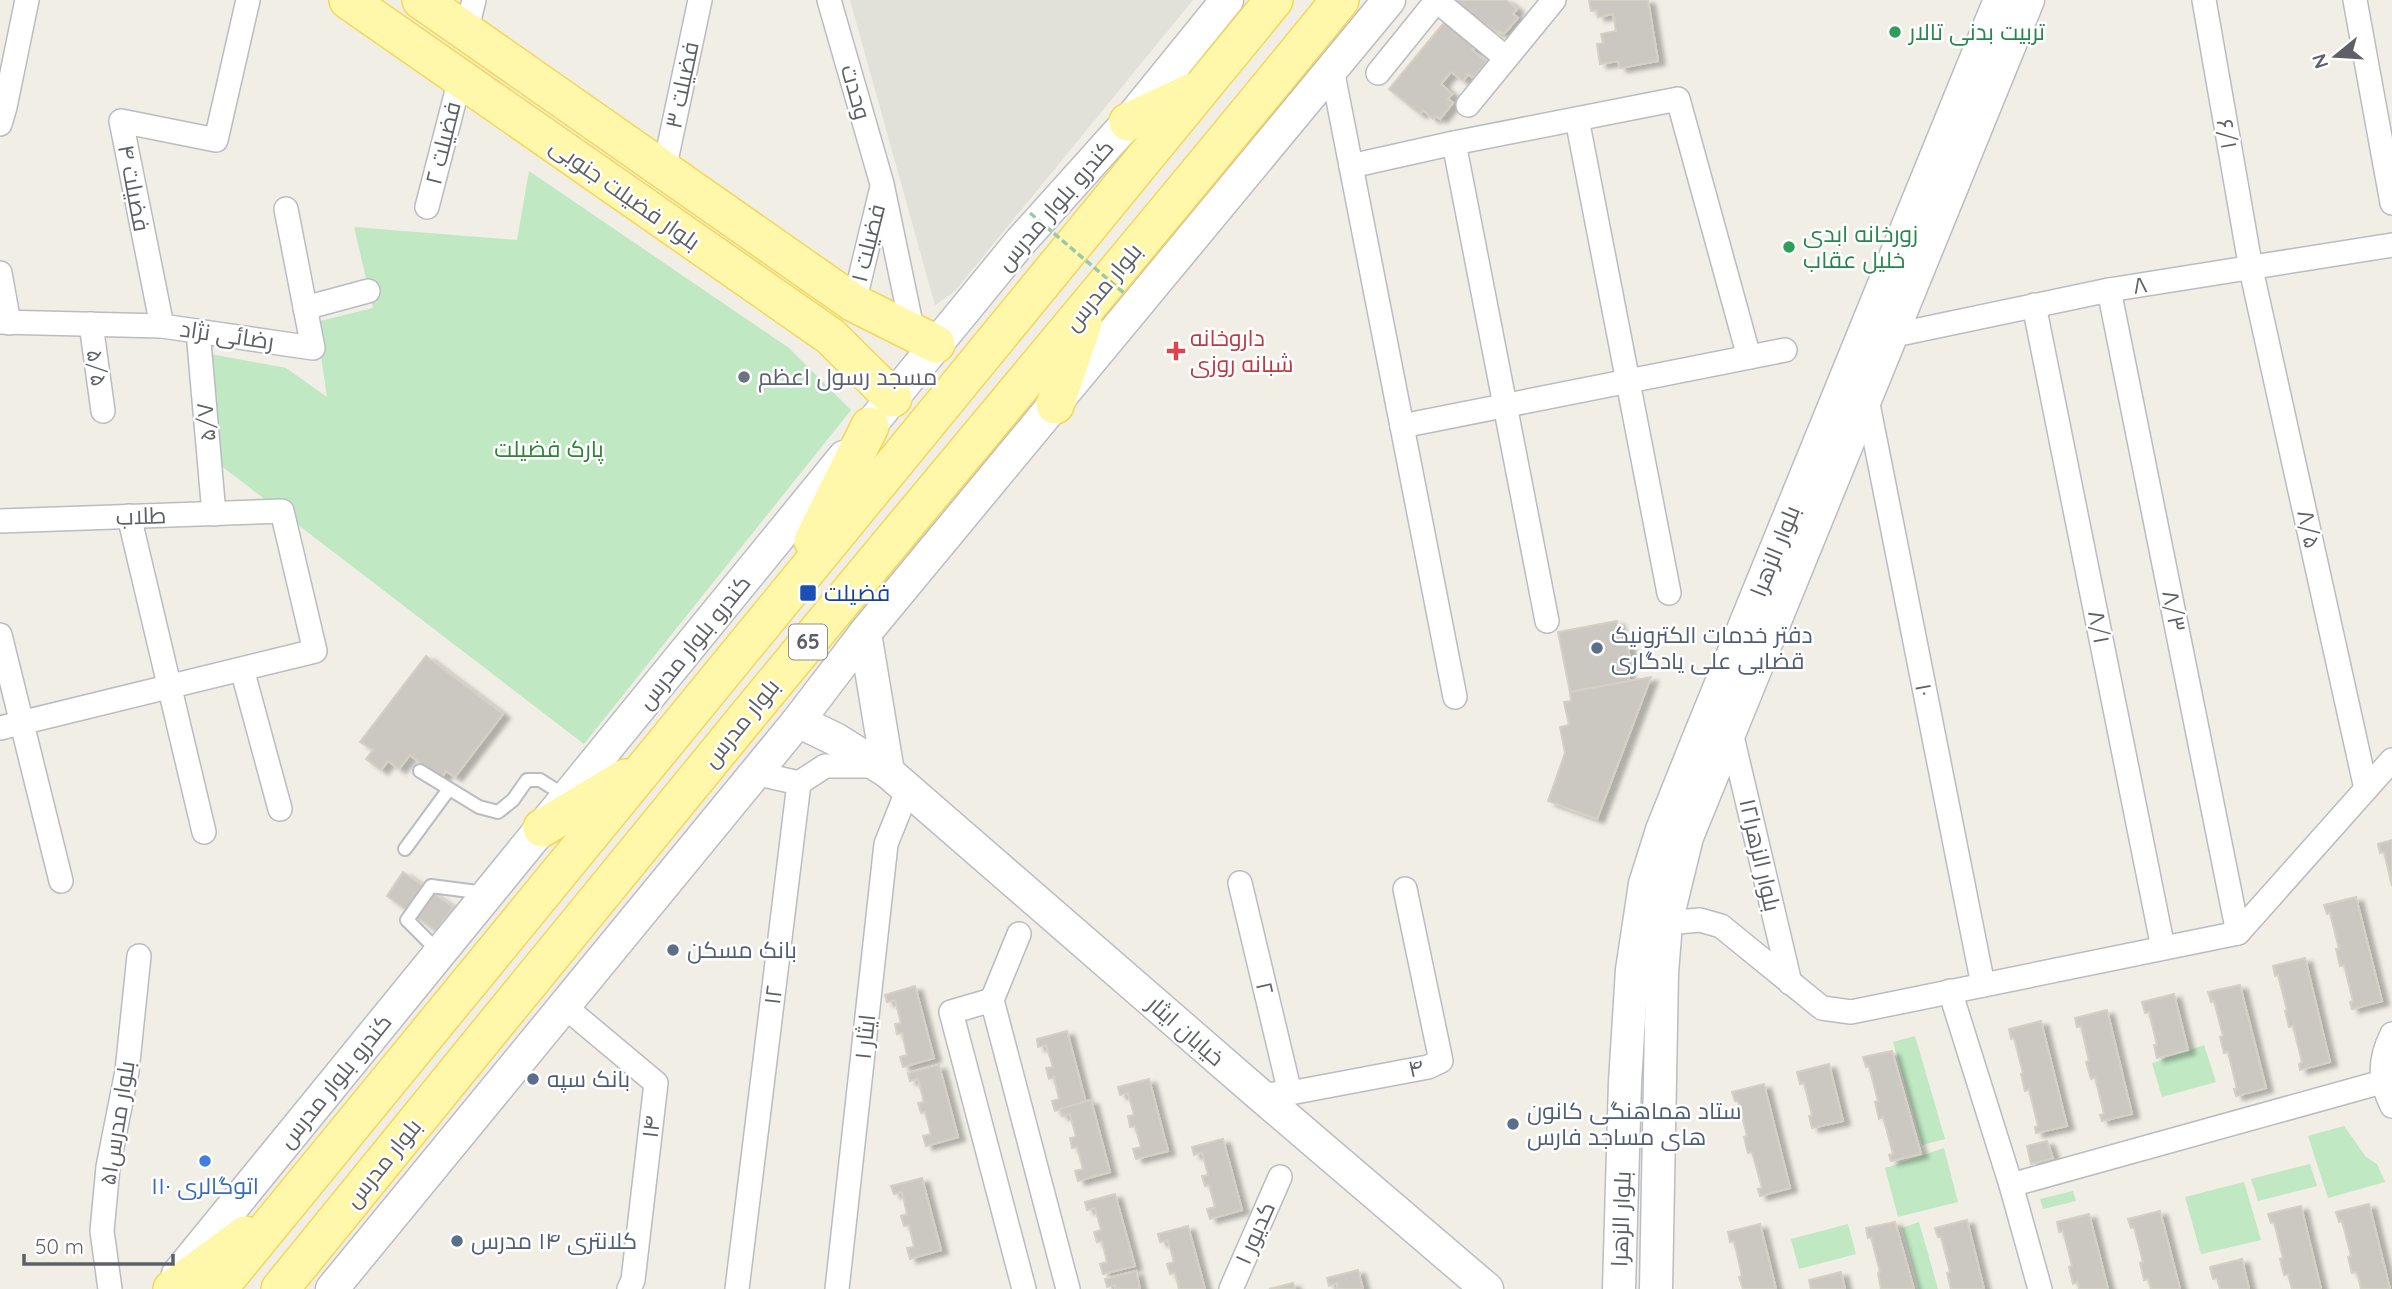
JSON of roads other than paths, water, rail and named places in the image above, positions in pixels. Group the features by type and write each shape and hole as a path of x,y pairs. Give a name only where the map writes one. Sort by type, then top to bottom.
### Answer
{"main road":[{"name":"بلوار فضیلت جنوبی","path":"348,0 830,335 881,412"},
{"name":"بلوار فضیلت جنوبی","path":"421,0 470,16 589,117 853,303 924,339"},
{"name":"کندرو بلوار مدرس","path":"166,1289 881,412 924,339 1020,242 1128,122 1227,0"},
{"name":"بلوار مدرس","path":"218,1289 1274,0"},
{"name":"بلوار مدرس","path":"281,1289 742,722 1108,296 1183,193 1340,0"},
{"path":"332,1289 798,721 865,633 1389,0"},
{"name":"بلوار الزهرا","path":"1616,1286 1632,971 1645,884 1662,830 1696,745 2000,0"},
{"name":"بلوار الزهرا","path":"1658,1283 1662,973 1666,923 1686,837 2028,0"},
{"path":"1128,122 1203,87"},
{"path":"564,151 589,117"},
{"path":"1055,404 1108,296"},
{"path":"830,335 839,339 850,338 858,331 862,321 860,311 853,303"},
{"path":"784,599 881,412"},
{"path":"865,633 891,776"},
{"name":"خیابان ایثار","path":"798,721 836,740 891,776 1275,1094 1487,1289"},
{"path":"542,828 647,765"},
{"path":"172,1289 290,1200"}],"street":[{"path":"0,124 27,0"},
{"name":"فضیلت ۴","path":"162,326 121,121 216,140 248,0"},
{"name":"فضیلت ۳","path":"664,170 700,0"},
{"name":"وحدت","path":"829,0 924,339"},
{"path":"1378,73 1437,0 1506,58"},
{"path":"1468,106 1554,0"},
{"name":"۶/۱","path":"2204,0 2251,269"},
{"path":"2355,0 2392,203"},
{"path":"1332,69 1455,698"},
{"name":"فضیلت ۲","path":"427,207 460,79"},
{"path":"1351,166 1678,99 1749,357"},
{"path":"1577,119 1669,593"},
{"path":"1454,143 1547,621"},
{"name":"فضیلت ۱","path":"853,303 882,184"},
{"name":"رضائی نژاد","path":"5,322 162,326 313,348 286,209"},
{"name":"۸","path":"1890,336 2109,290 2392,245"},
{"name":"۸/۵","path":"2251,269 2366,789"},
{"path":"0,273 5,322"},
{"name":"۸/۳","path":"2109,290 2238,933"},
{"path":"305,308 368,291"},
{"name":"۸/۱","path":"2034,305 2163,948"},
{"name":"۵/۵","path":"91,324 103,411"},
{"name":"۵/۷","path":"198,331 214,514"},
{"path":"1402,426 1785,350"},
{"name":"۱۰","path":"1866,394 1983,985"},
{"name":"طلاب","path":"0,521 282,511 315,651 242,669"},
{"path":"129,516 204,832"},
{"path":"0,635 11,725 61,881"},
{"path":"11,725 242,669 280,809"},
{"name":"بلوار الزهرا۱۲","path":"1730,728 1790,983"},
{"path":"1666,923 1700,920 1721,926 1822,1008 1851,1012 2238,933 2392,760"},
{"path":"755,773 799,783 825,766 891,776"},
{"name":"ایثار ۱","path":"837,1289 886,844 891,776"},
{"name":"۱۲","path":"737,1289 799,783"},
{"name":"۲","path":"1240,883 1275,1094"},
{"name":"۴","path":"1275,1094 1428,1066 1441,1060 1405,889"},
{"path":"1019,934 992,1000 1068,1289"},
{"name":"بلوار مدرس۵۱","path":"110,1289 102,1231 108,1167 127,1071 139,956"},
{"path":"1951,991 2011,1185 2039,1289"},
{"path":"992,1000 951,1012 1024,1289"},
{"name":"۱۴","path":"564,1006 656,1083 633,1280 629,1289"},
{"path":"2392,1034 2382,1058 2382,1082 2392,1106"},
{"path":"2011,1185 2382,1082"},
{"name":"کدیور ۱","path":"1231,1289 1280,1177"},
{"path":"1242,1263 1249,1289"}],"lane":[{"path":"420,771 479,807 498,811 513,800 527,780 540,780 567,797"},
{"path":"405,849 449,789"},
{"path":"437,957 430,943 407,920 431,886 489,893"}],"place":[{"name":"تربیت بدنی تالار","path":"1895,32"},
{"name":"زورخانه ابدی خلیل عقاب","path":"1789,247"},
{"name":"داروخانه شبانه روزی","path":"1176,351"},
{"name":"مسجد رسول اعظم","path":"744,377"},
{"name":"فضیلت","path":"808,593"},
{"name":"دفتر خدمات الکترونیک قضایی علی یادگاری","path":"1597,648"},
{"name":"بانک مسکن","path":"673,950"},
{"name":"بانک سپه","path":"533,1079"},
{"name":"ستاد هماهنگی کانون های مساجد فارس","path":"1513,1124"},
{"name":"اتوگالری ۱۱۰","path":"205,1161"},
{"name":"کلانتری ۱۴ مدرس","path":"457,1241"}],"park label":[{"name":"پارک فضیلت","path":"549,449"}]}
